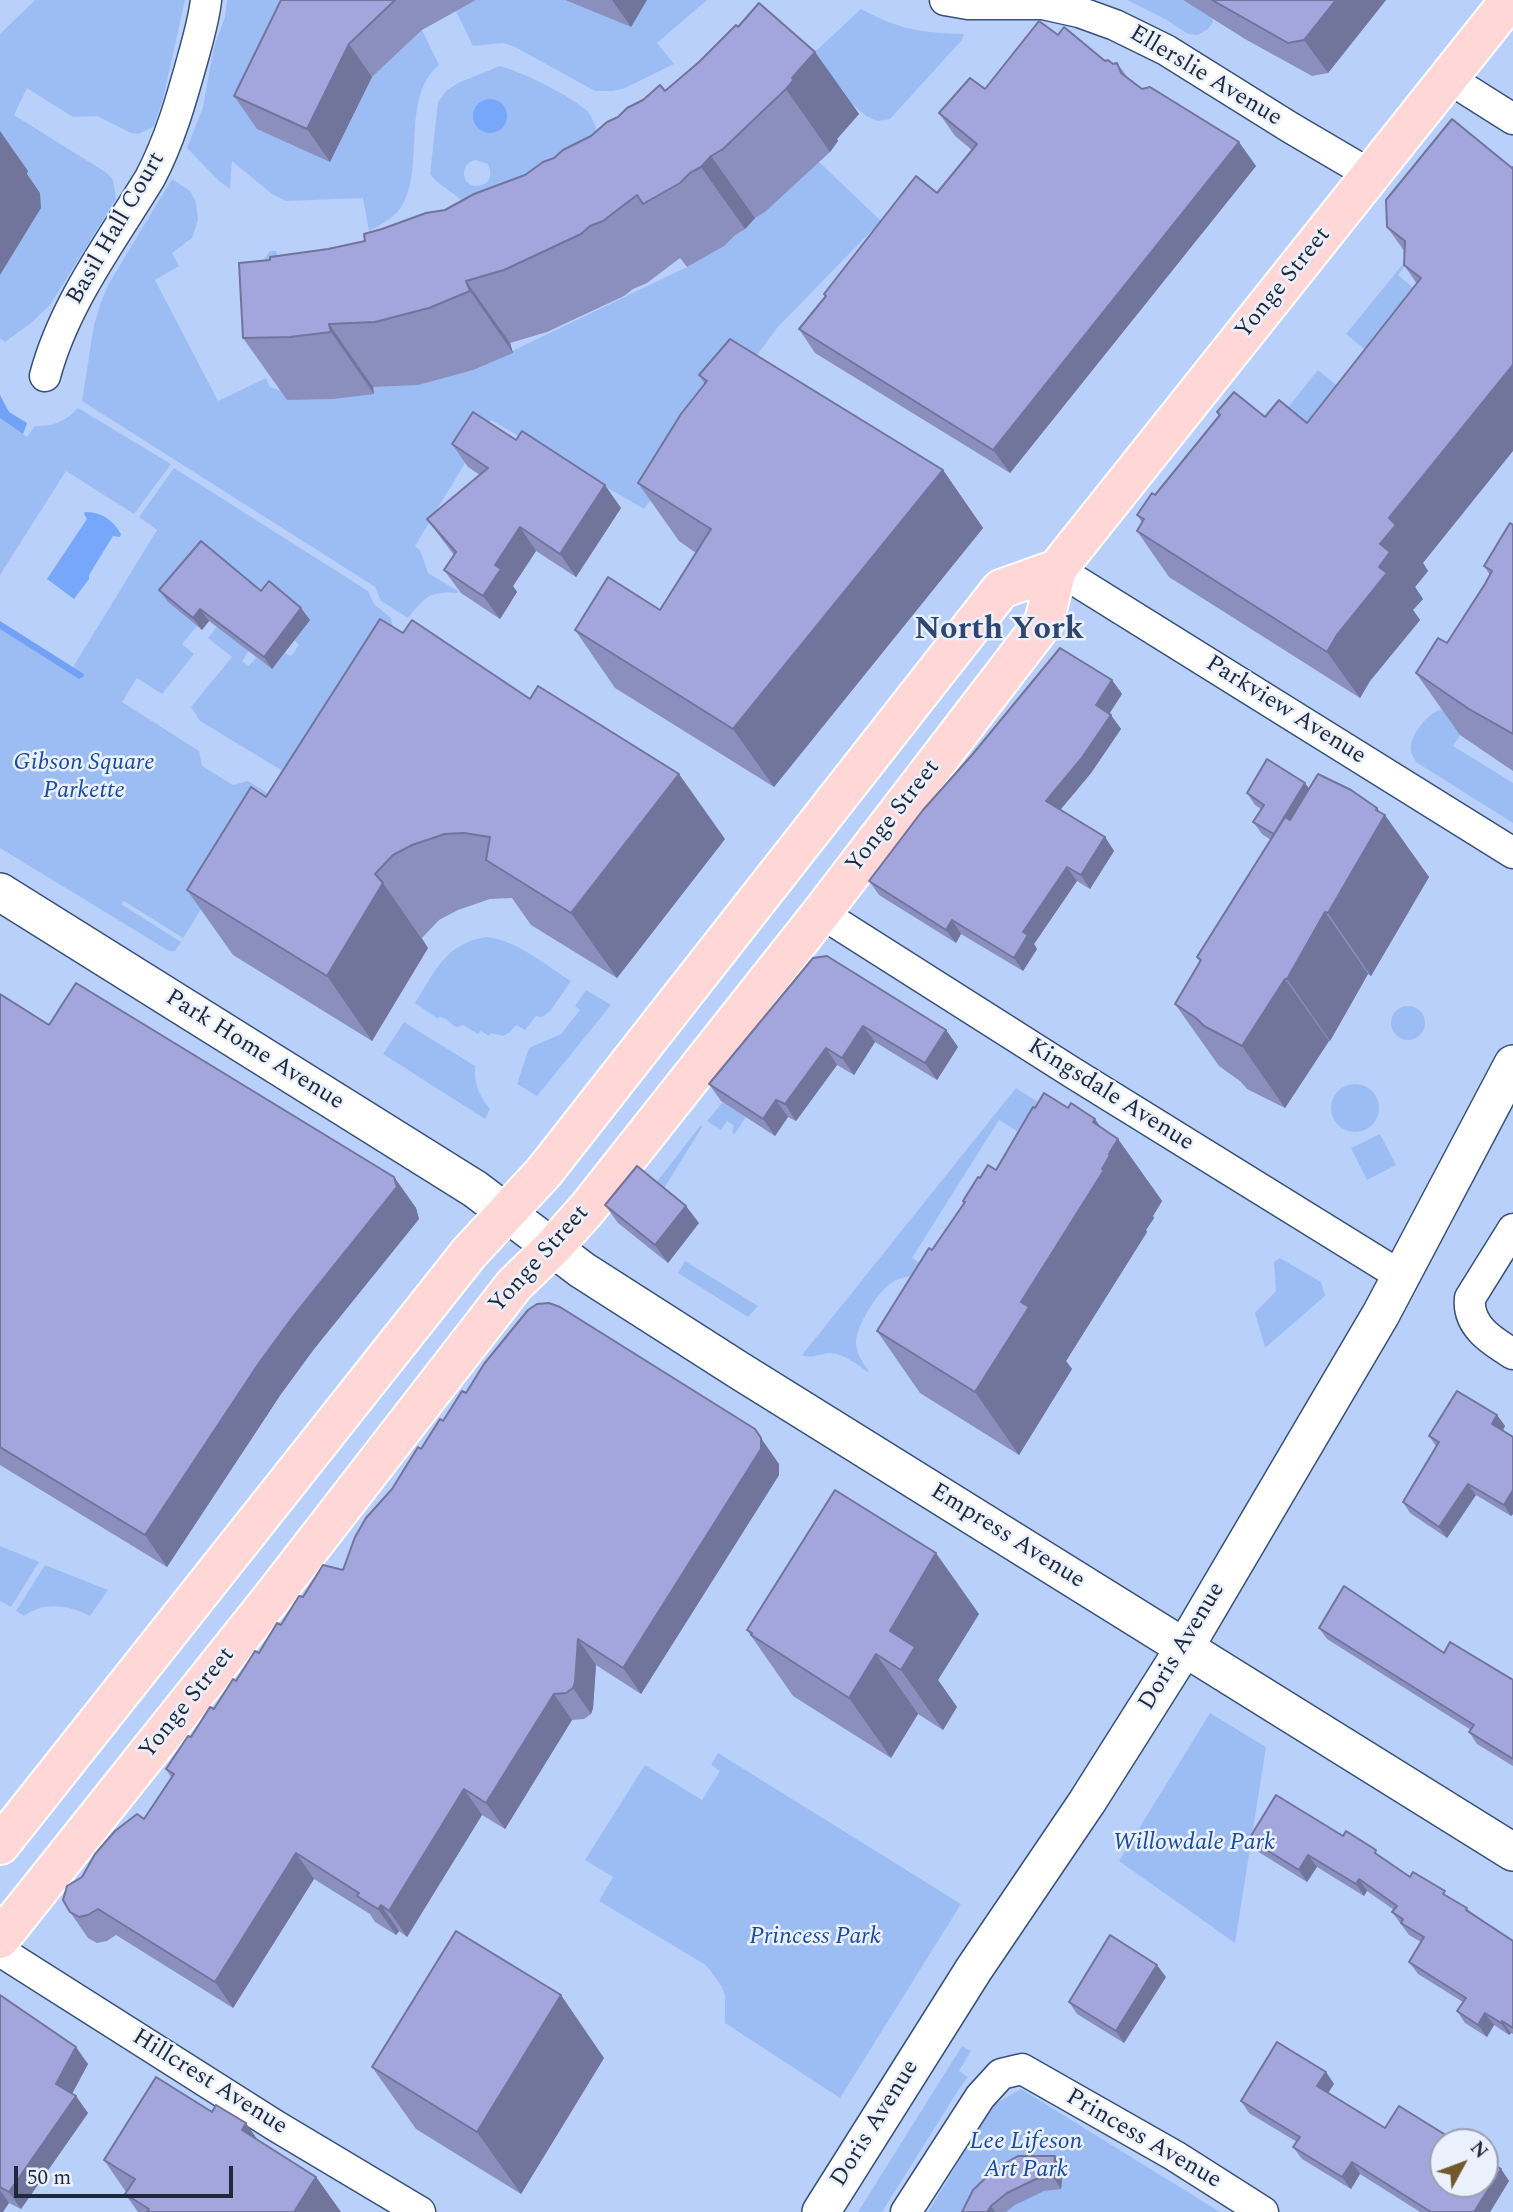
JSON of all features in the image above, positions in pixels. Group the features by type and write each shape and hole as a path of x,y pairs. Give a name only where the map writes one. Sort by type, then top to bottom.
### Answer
{"main road":[{"name":"Yonge Street","path":"0,1939 274,1595 514,1285 587,1209 821,913 1044,622 1057,569 1510,0"},
{"path":"0,1845 469,1253 544,1172 1002,589 1057,569"}],"street":[{"name":"Basil Hall Court","path":"45,376 55,341 71,308 160,159 182,99 206,0"},
{"name":"Ellerslie Avenue","path":"945,0 968,4 1032,4 1061,8 1097,18 1133,33 1200,70 1371,175"},
{"path":"1448,78 1513,119"},
{"name":"Parkview Avenue","path":"1057,569 1513,853"},
{"name":"Park Home Avenue","path":"0,892 475,1189 507,1213"},
{"name":"Kingsdale Avenue","path":"821,913 1401,1276"},
{"name":"Doris Avenue","path":"821,2212 974,1969 1087,1802 1185,1647 1381,1314 1513,1064"},
{"name":"Empress Avenue","path":"507,1213 582,1270 740,1371 1513,1852"},
{"path":"1513,1229 1470,1298 1471,1314 1479,1328 1513,1354"},
{"name":"Hillcrest Avenue","path":"0,1951 276,2126 420,2212"},
{"name":"Princess Avenue","path":"906,2212 980,2096 1001,2074 1022,2069 1175,2156 1263,2212"}],"green space":[{"path":"35,0 185,0 163,99 154,126 149,129 138,134 131,133 97,116 73,117 27,88 14,115 107,173 113,180 116,199 50,305 5,342 0,338 0,275 23,181 28,172 0,168 0,34"},
{"path":"227,0 327,0 330,162 372,77 422,30 439,65 427,79 420,96 408,193 400,209 390,219 369,231 363,198 286,201 272,194 232,161 230,189 187,148 203,107 214,47 225,17"},
{"path":"476,0 565,0 631,27 647,0 707,0 657,43 674,64 625,88 595,91 515,47 503,43 473,46 456,11"},
{"path":"1127,0 1183,0 1212,18 1213,22 1198,35 1188,34"},
{"path":"861,9 911,29 964,34 961,41 890,119 878,121 866,116 804,62"},
{"path":"500,66 520,73 581,106 590,115 602,142 483,365 687,267 818,161 881,221 777,328 644,509 491,420 415,546 420,550 428,573 458,591 428,597 408,618 381,601 375,587 369,583 82,401 94,325 108,285 172,179 190,191 196,202 198,220 192,238 172,253 179,266 155,280 218,401 266,378 270,387 284,392 287,303 264,259 270,251 276,251 284,273 468,208 430,174 438,102 446,91 458,83","holes":["487,99 497,101 503,106 506,122 479,103","475,160 488,164 490,173 489,179 480,186 474,186 465,179 465,167"]},
{"path":"1403,264 1405,266 1398,275 1417,291 1368,352 1346,334"},
{"path":"1318,370 1340,388 1306,425 1282,415"},
{"path":"78,408 171,464 134,514 66,471 0,575 0,418 27,437 35,426 59,422"},
{"name":"Gibson Square Parkette","path":"174,468 368,591 374,604 391,618 393,629 286,773 200,721 191,707 232,657 208,638 224,618 249,651 242,661 249,666 256,657 272,669 285,653 291,656 299,645 294,640 309,619 168,602 197,626 182,644 194,654 162,694 137,678 122,702 199,751 202,766 233,785 248,781 272,796 183,938 124,901 121,904 181,942 175,951 169,951 0,848 0,629 79,678 84,674 73,667 157,530 139,517"},
{"path":"1439,710 1468,723 1453,746 1513,783 1513,823 1416,762 1411,752 1415,733 1424,721"},
{"path":"486,937 520,948 571,981 551,1010 542,1017 536,1016 525,1030 516,1025 503,1036 491,1033 489,1036 481,1031 478,1034 463,1025 456,1027 445,1019 438,1019 415,1003 435,970 451,953 460,946"},
{"path":"586,990 611,1005 537,1096 517,1084 529,1048 561,1034 580,1010 575,1006"},
{"path":"1408,1006 1420,1011 1425,1023 1420,1035 1408,1040 1396,1035 1391,1023 1396,1011"},
{"path":"404,1022 475,1066 478,1089 490,1109 485,1119 383,1054"},
{"path":"1355,1084 1372,1091 1379,1108 1372,1125 1355,1132 1338,1125 1331,1108 1338,1091"},
{"path":"1016,1088 1038,1102 1020,1133 999,1120 912,1258 933,1271 890,1284 864,1318 856,1344 859,1356 870,1373 846,1357 835,1354 802,1355"},
{"path":"723,1102 746,1117 734,1135 734,1126 727,1121 721,1130 707,1121"},
{"path":"701,1125 702,1127 663,1190 655,1184"},
{"path":"1380,1134 1396,1165 1367,1180 1351,1148"},
{"path":"1280,1258 1321,1282 1325,1296 1265,1348 1255,1313 1276,1291 1274,1262"},
{"path":"685,1261 758,1306 748,1317 678,1273"},
{"path":"0,1546 39,1562 11,1607 0,1601"},
{"path":"45,1565 108,1590 90,1616 57,1606 40,1608 24,1616 16,1611"},
{"name":"Willowdale Park","path":"1210,1713 1266,1747 1235,1943 1119,1861"},
{"name":"Princess Park","path":"718,1753 961,1904 840,2098 725,2023 725,1995 704,1964 599,1901 613,1877 585,1860 645,1765 702,1800 720,1771 711,1765"},
{"path":"962,2046 971,2051 959,2071 968,2077 882,2212 858,2212"},
{"name":"Lee Lifeson Art Park","path":"1021,2089 1220,2212 928,2212 993,2105"}],"shaded area":[{"path":"490,99 502,104 507,116 502,128 490,133 478,128 473,116 478,104"},
{"path":"0,395 9,412 27,423 23,434 0,418"},
{"path":"85,512 97,513 106,518 121,534 120,537 113,536 89,579 74,599 47,579 87,519"},
{"path":"0,621 84,674 83,677 79,679 0,629"}],"building":[{"path":"281,0 395,0 349,44 307,129 234,96"},
{"path":"1212,0 1336,0 1304,40 1288,43"},
{"path":"759,3 815,52 786,89 723,149 680,183 643,204 637,195 581,234 504,270 466,281 470,291 429,308 375,322 329,324 331,332 290,337 243,338 239,263 270,260 270,257 365,241 364,234 426,213 445,210 474,194 525,175 563,150 591,136 660,85 665,91 736,25 738,27"},
{"path":"1039,21 1058,35 1064,27 1105,61 1117,63 1121,73 1142,89 1150,87 1239,142 993,450 799,329 916,176 937,193 977,144 939,113 970,78 985,89"},
{"path":"1452,119 1513,167 1513,365 1389,518 1396,525 1380,544 1390,552 1379,567 1387,573 1337,635 1327,652 1137,531 1144,519 1137,515 1152,493 1155,495 1220,415 1217,412 1234,392 1265,417 1279,400 1307,423 1421,278 1404,265 1405,241 1387,227 1386,200"},
{"path":"730,339 943,470 733,729 575,630 608,577 660,610 711,529 638,483 681,414 707,381 699,375"},
{"path":"473,412 516,440 522,431 605,485 560,554 520,527 495,565 501,569 483,596 444,570 456,552 427,519 488,468 452,444"},
{"path":"1510,523 1513,525 1513,734 1469,709 1416,673 1438,638 1447,643 1485,584 1492,571 1484,566"},
{"path":"201,541 261,591 269,581 301,608 264,657 200,609 193,618 159,590"},
{"path":"380,619 403,633 412,620 530,699 538,686 679,774 571,913 486,860 490,837 464,833 445,834 412,845 393,855 375,874 383,883 327,976 187,890 251,787 266,797"},
{"path":"1060,648 1112,680 1096,705 1111,715 1081,759 1046,801 1105,837 1081,875 1067,867 1023,932 1028,935 1014,958 952,920 946,930 869,881 923,810"},
{"path":"1267,759 1305,783 1274,834 1253,822 1264,805 1247,793"},
{"path":"1318,774 1351,790 1385,815 1328,913 1325,912 1287,979 1242,1046 1204,1026 1175,1004 1201,960 1197,957 1285,817 1290,820"},
{"path":"827,956 946,1030 925,1063 863,1026 842,1058 826,1048 785,1104 776,1100 763,1119 709,1084 813,958"},
{"path":"76,983 394,1177 397,1187 259,1363 145,1535 0,1447 0,994 49,1025"},
{"path":"1044,1093 1068,1108 1071,1103 1118,1139 1102,1169 1104,1170 1021,1302 1029,1307 975,1392 877,1331 929,1248 932,1250 965,1202 963,1201 978,1177 980,1178 988,1165 996,1170"},
{"path":"637,1166 686,1206 655,1245 605,1205"},
{"path":"549,1303 560,1307 755,1429 761,1438 761,1449 623,1668 578,1639 573,1688 566,1693 554,1694 486,1803 464,1789 389,1911 381,1905 378,1909 357,1896 359,1893 296,1853 215,1982 98,1909 79,1917 70,1912 63,1900 67,1886 82,1877 95,1854 115,1831 137,1814 144,1819 174,1774 166,1769 210,1707 214,1709 255,1651 259,1653 277,1623 281,1625 323,1565 343,1570 355,1537 366,1518 392,1489 418,1447 421,1449 440,1419 443,1421 462,1391 466,1393 484,1364 528,1310 537,1304"},
{"path":"1457,1391 1497,1415 1492,1424 1513,1437 1513,1490 1504,1505 1468,1484 1439,1527 1403,1502 1439,1442 1429,1436"},
{"path":"835,1490 936,1553 890,1631 915,1647 901,1670 876,1654 849,1698 747,1630"},
{"path":"1344,1586 1444,1653 1450,1642 1513,1680 1513,1759 1469,1732 1474,1725 1319,1628"},
{"path":"1276,1795 1343,1836 1346,1831 1410,1877 1413,1872 1445,1891 1443,1894 1513,1941 1513,2028 1485,2013 1478,2025 1457,2011 1466,1998 1409,1962 1424,1937 1401,1923 1403,1919 1392,1912 1397,1906 1359,1879 1356,1884 1308,1855 1299,1870 1249,1839"},
{"path":"456,1931 561,1995 477,2132 372,2067"},
{"path":"1110,1935 1157,1965 1116,2031 1069,2002"},
{"path":"0,1995 76,2047 56,2084 76,2096 9,2192 0,2187"},
{"path":"1277,2042 1326,2072 1317,2086 1385,2128 1399,2106 1434,2128 1429,2128 1429,2198 1483,2198 1474,2212 1431,2212 1352,2162 1342,2177 1293,2147 1300,2137 1241,2101"},
{"path":"156,2077 212,2112 216,2105 246,2123 242,2130 316,2177 294,2212 147,2212 149,2209 125,2194 135,2179 104,2160"},
{"path":"1018,2156 1055,2156 1053,2177 1036,2179 1007,2193 987,2212 962,2212 973,2190 995,2169"}],"district":[{"name":"North York","path":"999,632"}]}
